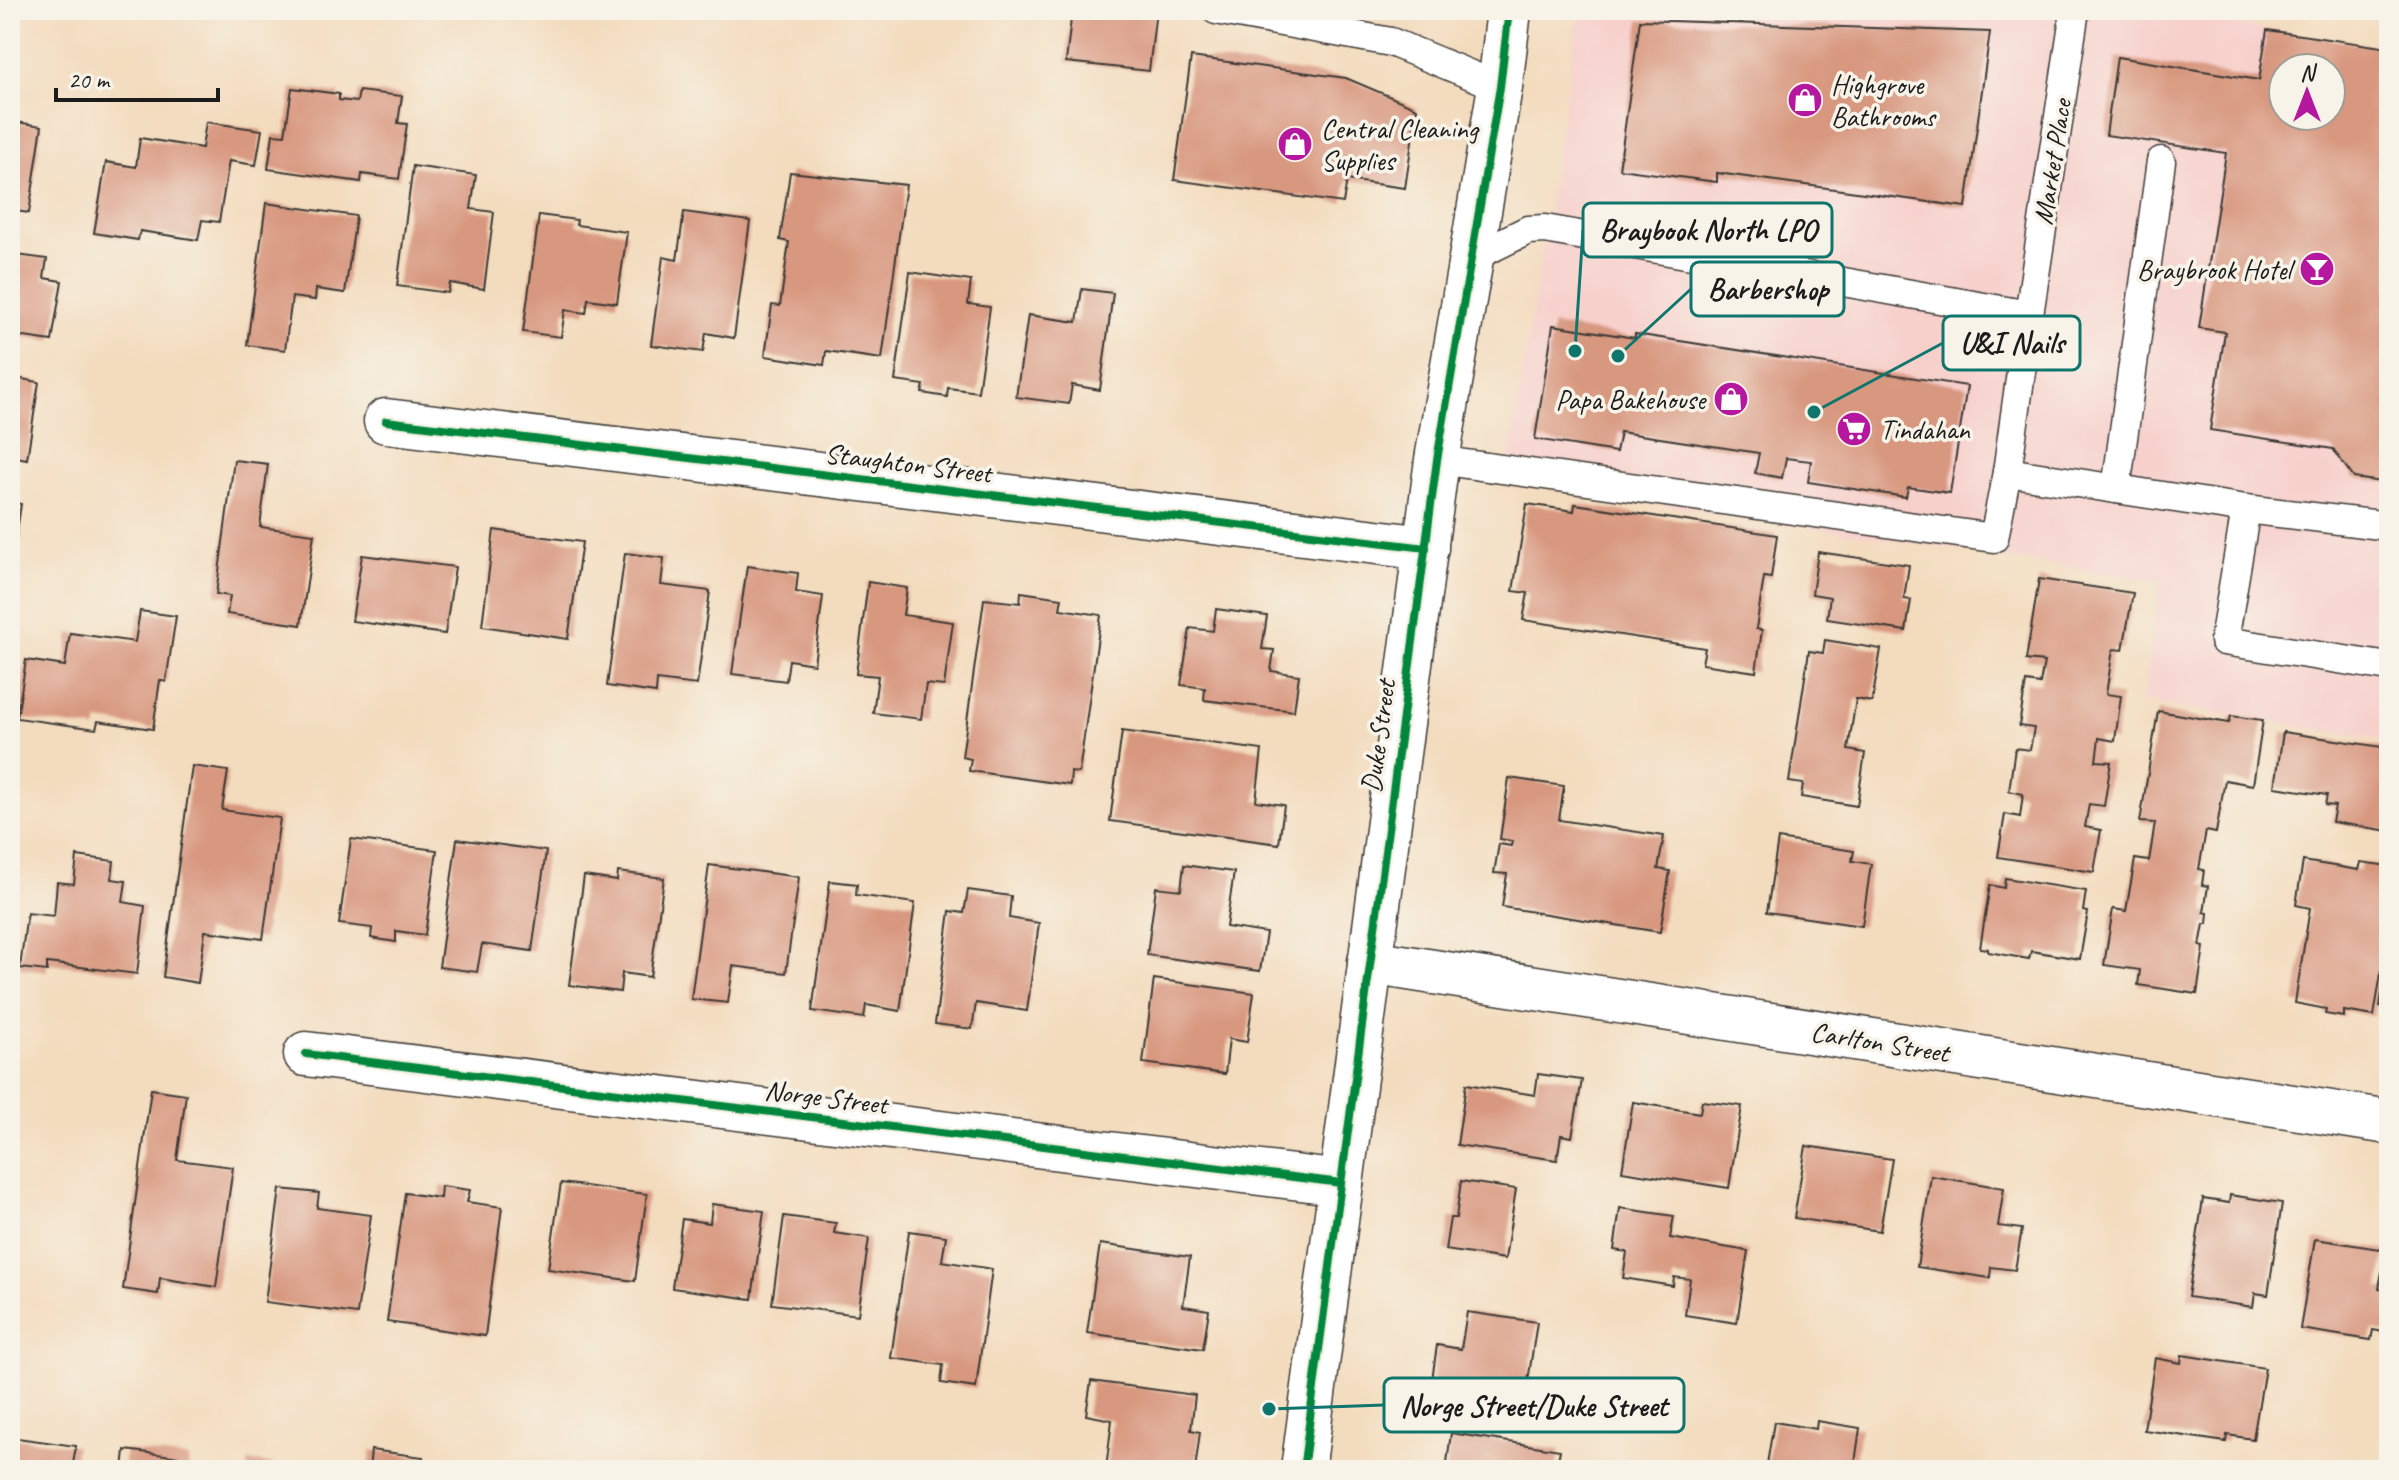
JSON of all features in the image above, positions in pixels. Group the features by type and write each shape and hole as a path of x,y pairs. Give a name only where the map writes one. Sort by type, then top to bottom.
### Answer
{"street":[{"name":"Duke Street","path":"1303,1470 1437,460 1500,87 1509,10"},
{"name":"Staughton Street","path":"386,421 1426,548"},
{"name":"Carlton Street","path":"1370,962 2389,1122"},
{"name":"Norge Street","path":"306,1054 1341,1183"}],"lane":[{"path":"1216,10 1391,42 1500,87"},
{"name":"Market Place","path":"1437,460 1994,538 2007,472 2075,10"},
{"path":"2116,489 2161,161"},
{"path":"1471,258 1520,233 1545,229 2029,315"},
{"path":"2007,472 2246,509 2389,526"},
{"path":"2246,509 2224,641 2389,667"}],"shaded area":[{"path":"1590,10 2050,10 2174,15 2389,48 2389,740 2142,702 2160,581 1506,481 1577,21"}],"building":[{"path":"1072,10 1156,10 1149,71 1066,62"},
{"name":"Highgrove Bathrooms","path":"1640,20 1990,32 1966,207 1717,173 1717,182 1619,169"},
{"path":"2267,30 2389,48 2389,483 2354,478 2333,449 2210,430 2225,332 2199,328 2226,153 2106,135 2117,57 2259,80"},
{"name":"Central Cleaning Supplies","path":"1191,57 1346,78 1417,108 1405,188 1347,180 1343,203 1174,180"},
{"path":"292,88 339,94 339,100 357,102 359,91 402,96 398,123 407,124 399,179 362,174 361,182 268,169 273,134 285,135"},
{"path":"10,121 42,126 29,213 10,210"},
{"path":"206,122 262,130 256,165 229,161 219,222 202,220 198,240 140,231 138,240 94,233 106,162 136,167 140,138 202,148"},
{"path":"413,166 476,175 471,209 494,212 484,289 450,283 448,293 397,286"},
{"path":"790,172 906,185 882,359 826,351 824,365 765,356 772,305 780,306 789,242 780,240"},
{"path":"266,203 356,216 345,293 316,289 315,300 292,297 285,350 247,345"},
{"path":"684,212 750,221 734,338 706,333 703,352 651,345 663,257 677,260"},
{"path":"539,215 577,220 576,225 627,232 617,303 588,299 586,313 565,310 561,337 523,332"},
{"path":"10,254 47,259 44,278 62,281 52,341 10,335"},
{"path":"910,272 971,281 968,304 990,307 978,392 948,388 947,397 922,393 924,385 895,381"},
{"path":"1082,289 1113,293 1100,390 1072,385 1069,404 1016,397 1028,315 1077,322"},
{"path":"1553,325 1635,338 1635,334 1967,386 1950,493 1908,487 1906,497 1808,482 1811,461 1786,458 1782,478 1755,473 1759,453 1620,432 1616,452 1535,439"},
{"path":"10,377 39,382 27,459 10,456"},
{"path":"234,460 268,464 260,527 314,534 301,625 227,614 230,596 216,594"},
{"path":"10,502 21,504 12,565 10,565"},
{"path":"1527,504 1574,511 1575,504 1777,535 1771,578 1764,577 1756,629 1762,630 1756,672 1702,664 1705,648 1523,620 1528,593 1513,591"},
{"path":"494,530 582,542 568,639 482,626"},
{"path":"1818,552 1909,565 1904,599 1911,600 1906,631 1827,619 1830,597 1812,594"},
{"path":"625,553 664,558 661,585 710,591 697,685 657,680 656,693 607,686"},
{"path":"362,555 455,567 445,634 352,621"},
{"path":"747,566 798,573 796,592 823,596 814,664 789,660 786,681 732,674"},
{"path":"2039,579 2133,593 2123,650 2113,649 2106,694 2121,696 2115,741 2099,738 2096,761 2111,762 2104,806 2089,804 2085,827 2101,830 2094,872 1998,857 2005,814 2020,817 2023,794 2009,791 2015,748 2030,750 2034,728 2019,726 2026,682 2040,684 2044,662 2026,660"},
{"path":"868,582 907,588 903,615 953,622 944,686 926,684 921,719 873,713 878,676 856,674"},
{"path":"1021,592 1062,598 1060,609 1101,615 1079,773 1071,772 1070,785 969,771 971,759 962,757 984,599 1020,603"},
{"path":"1216,609 1267,616 1262,649 1274,650 1271,671 1299,675 1294,711 1204,700 1205,688 1181,685 1190,628 1213,631"},
{"path":"140,611 176,616 166,682 160,680 153,729 98,721 96,729 17,718 26,660 65,666 70,633 135,642"},
{"path":"1825,640 1881,649 1872,702 1856,699 1848,750 1865,753 1857,806 1801,797 1803,784 1789,782 1809,651 1823,653"},
{"path":"2158,711 2229,723 2231,716 2263,720 2253,785 2225,780 2216,833 2206,831 2199,869 2204,870 2202,885 2208,886 2204,912 2208,913 2200,946 2204,947 2197,994 2138,985 2140,970 2104,965 2113,909 2126,911 2135,859 2149,861 2155,823 2140,822"},
{"path":"1122,731 1262,750 1256,801 1284,805 1279,844 1110,821"},
{"path":"2283,732 2389,748 2389,831 2332,822 2335,806 2325,805 2327,795 2275,787"},
{"path":"192,766 228,771 222,810 280,818 263,939 205,931 198,983 163,977"},
{"path":"1509,778 1564,786 1559,820 1664,836 1658,869 1670,871 1660,932 1502,907 1507,874 1494,873 1499,844 1511,846 1512,841 1500,839"},
{"path":"351,839 437,850 425,935 396,931 396,942 371,938 372,928 339,924"},
{"path":"457,839 546,851 532,951 482,944 477,972 439,967"},
{"path":"1778,839 1854,851 1852,861 1871,864 1862,926 1767,912"},
{"path":"77,856 114,861 112,879 126,881 123,902 145,906 137,974 47,963 47,971 20,968 27,913 54,916 57,882 74,884"},
{"path":"2303,861 2359,870 2361,862 2389,866 2389,926 2374,1016 2344,1011 2344,1017 2325,1014 2326,1009 2295,1003 2310,908 2296,905"},
{"path":"709,865 799,877 786,973 733,966 728,1003 691,999"},
{"path":"1184,865 1234,872 1226,927 1266,933 1260,971 1147,955 1156,887 1181,890"},
{"path":"618,872 664,878 650,977 622,973 620,992 569,985 584,876 617,881"},
{"path":"2005,878 2086,891 2083,911 2088,912 2080,959 2031,951 2029,959 1980,948 1990,885 2004,888"},
{"path":"830,881 857,884 856,895 915,903 900,1011 866,1005 864,1018 812,1011"},
{"path":"968,890 1011,896 1009,918 1039,923 1027,1011 976,1003 972,1029 935,1024 950,911 964,913"},
{"path":"2389,961 2389,1007 2380,1006"},
{"path":"1154,979 1254,993 1247,1042 1229,1039 1225,1074 1143,1063"},
{"path":"1538,1074 1582,1080 1572,1137 1561,1135 1557,1160 1457,1145 1466,1084 1535,1095"},
{"path":"151,1089 186,1094 177,1160 233,1167 216,1287 160,1278 158,1294 123,1289"},
{"path":"1702,1101 1742,1106 1729,1188 1622,1171 1633,1102 1700,1113"},
{"path":"1806,1146 1892,1159 1880,1231 1794,1218"},
{"path":"1931,1176 2004,1188 1998,1226 2022,1229 2015,1270 1991,1267 1990,1278 1917,1267"},
{"path":"1461,1181 1516,1189 1505,1259 1445,1250 1450,1218 1456,1218"},
{"path":"561,1183 647,1194 635,1281 548,1269"},
{"path":"441,1186 470,1190 467,1202 502,1207 485,1336 387,1322 405,1193 440,1198"},
{"path":"280,1189 319,1193 317,1208 371,1215 357,1314 265,1302"},
{"path":"2230,1195 2282,1203 2268,1295 2255,1293 2253,1307 2188,1297 2203,1199 2229,1203"},
{"path":"712,1204 764,1211 752,1299 672,1288 682,1219 710,1223"},
{"path":"1620,1208 1674,1216 1670,1238 1748,1251 1737,1323 1685,1315 1690,1279 1674,1277 1673,1286 1623,1278 1627,1252 1614,1250"},
{"path":"784,1216 836,1223 834,1233 869,1238 858,1315 772,1304"},
{"path":"909,1231 946,1236 942,1261 992,1269 976,1388 941,1383 943,1365 891,1358"},
{"path":"2315,1239 2386,1250 2379,1288 2389,1290 2389,1333 2373,1330 2371,1340 2300,1329"},
{"path":"1100,1244 1190,1257 1183,1306 1209,1310 1203,1349 1087,1333"},
{"path":"1467,1312 1537,1322 1524,1408 1454,1398 1455,1390 1431,1387 1437,1345 1461,1349"},
{"path":"2182,1355 2265,1368 2253,1439 2227,1435 2226,1442 2144,1430 2155,1358 2181,1363"},
{"path":"1091,1381 1195,1395 1191,1430 1200,1432 1195,1470 1106,1469 1112,1420 1086,1415"},
{"path":"1817,1421 1860,1428 1854,1470 1766,1470 1774,1422 1816,1429"},
{"path":"1451,1433 1560,1450 1556,1470 1446,1470"},
{"path":"10,1437 76,1446 72,1470 10,1470"},
{"path":"125,1450 189,1458 188,1470 123,1470"},
{"path":"371,1450 423,1457 421,1470 369,1470"},
{"path":"248,1461 296,1468 296,1470 247,1470"}],"cycle path":[{"path":"1303,1470 1437,460 1500,87 1509,10"},
{"path":"386,421 1426,548"},
{"path":"306,1054 1341,1183"}],"place":[{"name":"Highgrove Bathrooms","path":"1805,100"},
{"name":"Central Cleaning Supplies","path":"1295,144"},
{"name":"Braybrook Hotel","path":"2317,269"},
{"name":"Braybook North LPO","path":"1575,351"},
{"name":"Barbershop","path":"1618,356"},
{"name":"Papa Bakehouse","path":"1731,399"},
{"name":"U&I Nails","path":"1814,412"},
{"name":"Tindahan","path":"1854,429"},
{"name":"Norge Street/Duke Street","path":"1269,1409"}]}
